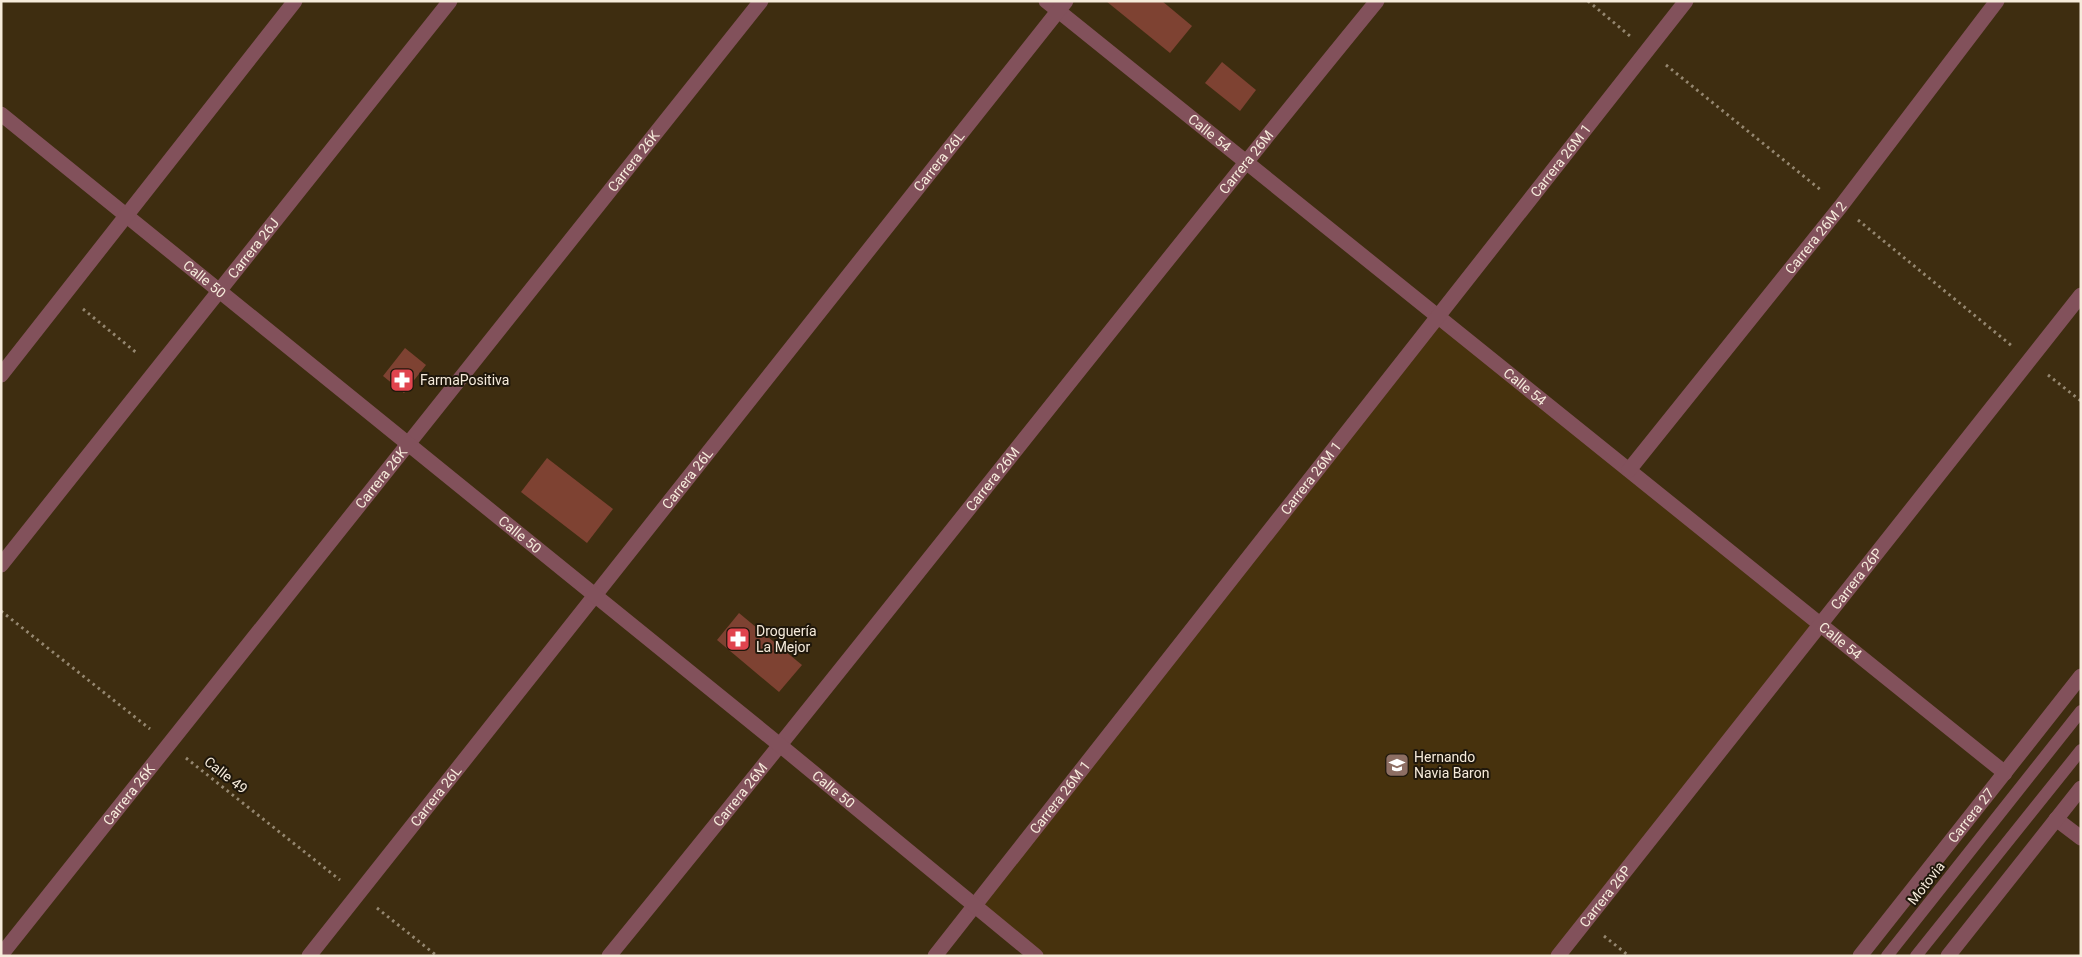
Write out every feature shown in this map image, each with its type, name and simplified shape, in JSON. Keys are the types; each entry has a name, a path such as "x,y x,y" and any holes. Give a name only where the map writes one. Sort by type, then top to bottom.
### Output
{"street":[{"path":"1,375 295,1"},
{"name":"Carrera 26J","path":"1,565 450,1"},
{"name":"Carrera 26K","path":"1,955 761,1"},
{"name":"Carrera 26M","path":"609,956 781,746 1245,162 1377,1"},
{"name":"Carrera 26M 1","path":"935,956 1686,1"},
{"name":"Carrera 26M 2","path":"1629,470 1841,206 1998,1"},
{"name":"Calle 54","path":"1057,4 1245,162 2005,773"},
{"name":"Carrera 26L","path":"308,956 594,596 1057,4"},
{"name":"Calle 50","path":"1,114 781,746 1036,956"},
{"name":"Carrera 26P","path":"1558,956 2081,295"},
{"name":"Carrera 27","path":"1860,956 2081,676"},
{"path":"1948,956 2081,788"},
{"path":"2056,819 2081,838"}],"lane":[{"name":"Motovia","path":"1887,956 2081,711"},
{"path":"1916,956 2081,750"}],"path":[{"path":"66,294 157,369"},
{"name":"Calle 49","path":"1,611 437,956"},
{"path":"1586,922 1629,956"}],"shaded area":[{"name":"Hernando Navia Baron","path":"1438,316 1821,625 1558,956 1036,956 974,906"}],"building":[{"path":"1106,1 1162,1 1192,26 1170,53"},
{"path":"1222,62 1256,90 1240,111 1205,83"},
{"path":"405,348 426,365 404,393 383,376"},
{"path":"547,458 613,509 587,543 521,492"},
{"path":"739,613 802,665 779,692 717,640"}],"place":[{"name":"FarmaPositiva","path":"402,380"},
{"name":"Droguería La Mejor","path":"738,639"},
{"name":"Hernando Navia Baron","path":"1397,765"}]}
